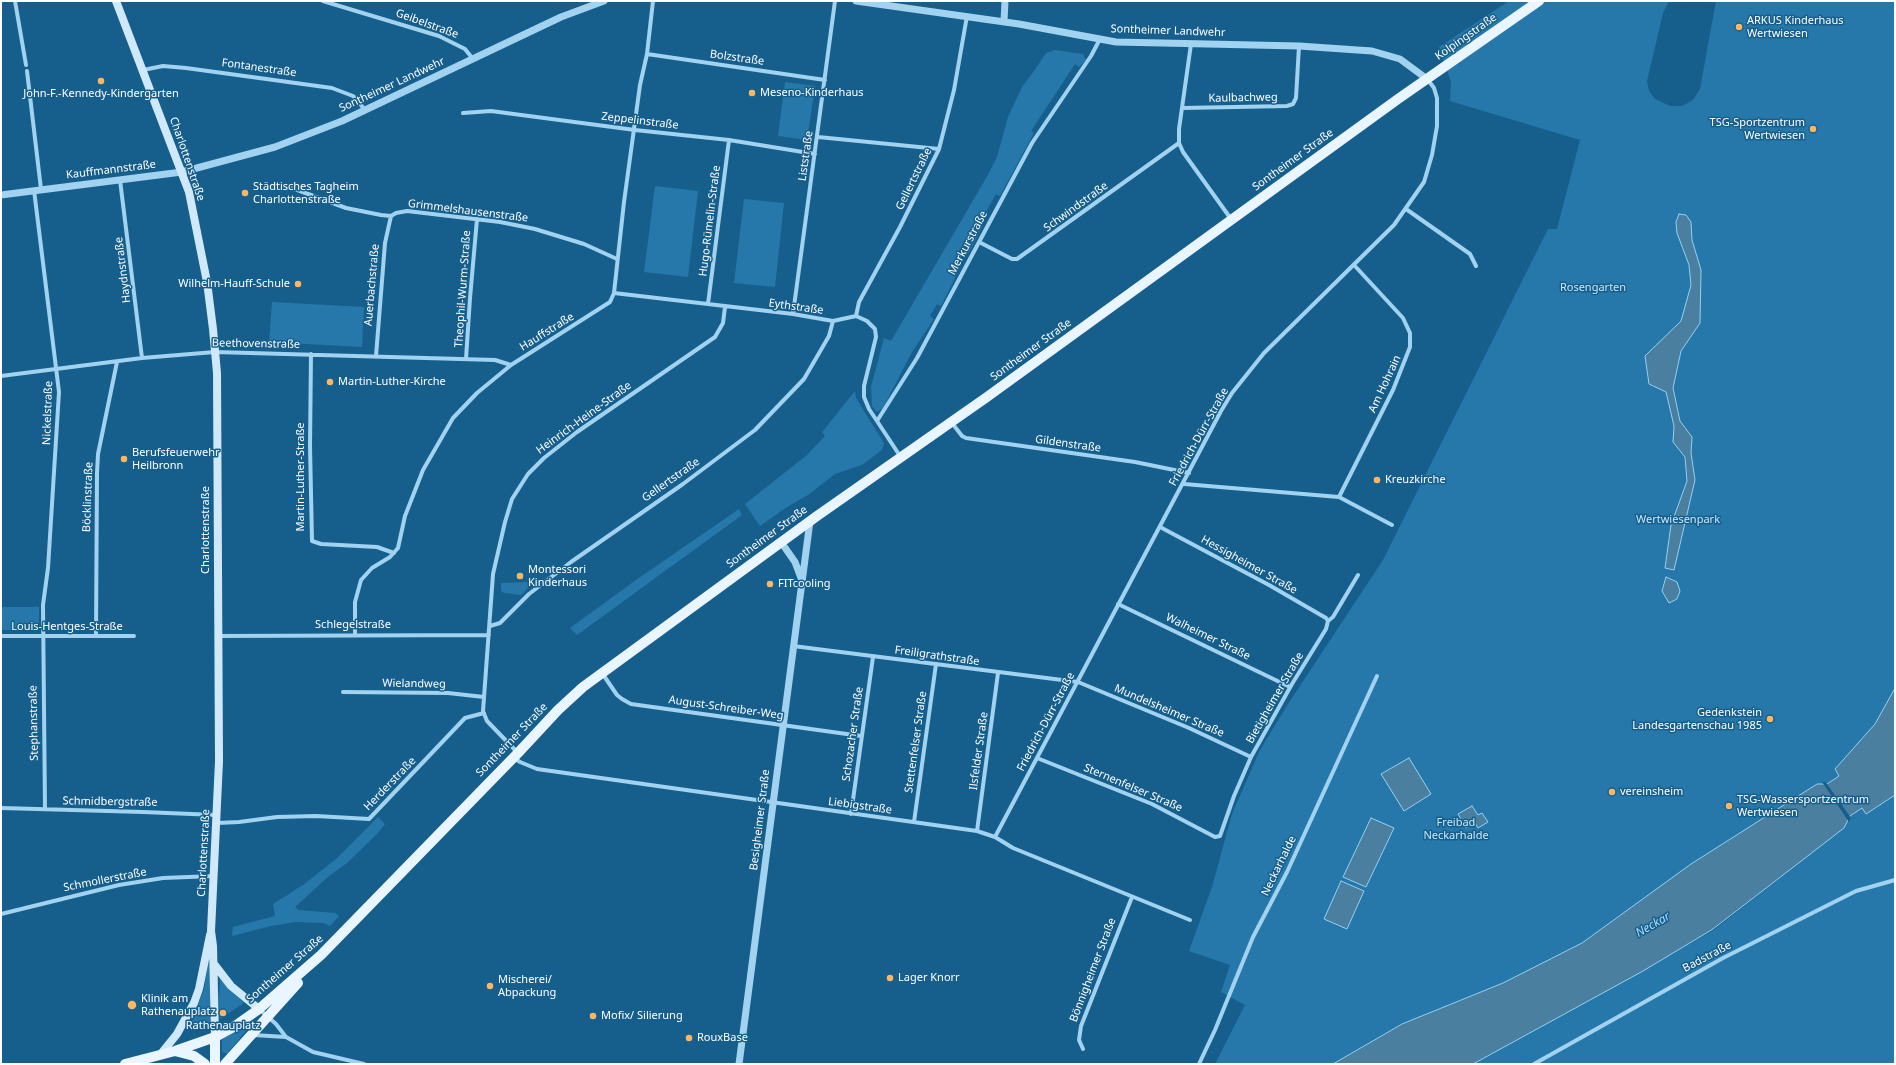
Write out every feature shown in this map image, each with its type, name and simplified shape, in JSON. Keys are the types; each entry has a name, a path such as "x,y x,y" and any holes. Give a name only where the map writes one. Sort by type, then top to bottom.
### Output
{"main road":[{"name":"Charlottenstraße","path":"116,1 182,172 193,210 207,282 215,352 217,819 211,931 214,964 214,1037"},
{"name":"Kolpingstraße","path":"1427,79 1539,1"},
{"name":"Sontheimer Straße","path":"126,1064 175,1051 214,1037 235,1026 259,1009 321,955 579,690 810,521 1427,79"},
{"name":"Charlottenstraße","path":"160,1055 177,1034 194,1003 202,976 211,931"},
{"path":"225,1064 321,955"},
{"path":"214,964 231,986 259,1009"},
{"path":"214,1037 215,1064"},
{"path":"175,1051 194,1056 205,1064"}],"street":[{"path":"15,1 26,65"},
{"name":"Geibelstraße","path":"323,1 439,36 465,49 473,59"},
{"name":"Sontheimer Landwehr","path":"182,172 275,147 318,131 561,17 604,1"},
{"path":"614,293 617,259 640,85 647,54 653,1"},
{"name":"Liststraße","path":"793,314 818,137 835,1"},
{"name":"Sontheimer Landwehr","path":"856,1 935,13 968,16 1134,44 1299,46 1372,51 1400,59 1427,79"},
{"path":"1004,22 1005,1"},
{"name":"Gellertstraße","path":"856,316 859,302 900,227 939,149 954,90 968,16"},
{"name":"Merkurstraße","path":"877,420 917,358 1032,143 1091,56 1100,39"},
{"path":"1191,44 1182,108 1179,143 1183,152 1231,219"},
{"name":"Kaulbachweg","path":"1182,108 1287,106 1293,104 1296,98 1299,46"},
{"name":"Bolzstraße","path":"647,54 825,80"},
{"name":"Fontanestraße","path":"143,70 163,66 186,68 332,88 353,96 365,110"},
{"path":"27,71 38,190"},
{"name":"Friedrich-Dürr-Straße","path":"995,836 1118,604 1184,484 1221,411 1252,367 1264,353 1394,225 1424,182 1432,155 1436,134 1437,98 1434,88 1427,79"},
{"name":"Zeppelinstraße","path":"463,113 491,111 635,130 729,140 815,154"},
{"path":"818,137 939,149"},
{"name":"Hugo-Rümelin-Straße","path":"708,304 729,140"},
{"name":"Schwindstraße","path":"979,242 1012,259 1017,259 1179,143"},
{"name":"Kauffmannstraße","path":"1,195 182,172"},
{"name":"Haydnstraße","path":"120,180 142,358"},
{"name":"Grimmelshausenstraße","path":"292,188 346,208 391,216 396,213 407,211 477,219 535,229 584,244 617,259"},
{"name":"Nickelstraße","path":"38,190 57,370 58,404 54,485 47,586 43,606 42,636"},
{"path":"1406,209 1470,254 1476,266"},
{"name":"Auerbachstraße","path":"376,356 385,243 391,216"},
{"name":"Theophil-Wurm-Straße","path":"466,359 477,219"},
{"name":"Am Hohrain","path":"1339,497 1393,390 1410,347 1409,331 1403,318 1354,265"},
{"name":"Eythstraße","path":"614,293 793,314 833,321 856,316"},
{"name":"Hauffstraße","path":"394,553 398,548 405,516 423,470 447,426 476,393 511,365 610,302 614,293"},
{"name":"Heinrich-Heine-Straße","path":"484,713 493,574 512,499 528,474 544,458 577,432 715,337 723,323 725,307"},
{"path":"856,316 867,321 876,333 864,392 869,409 901,457"},
{"name":"Gellertstraße","path":"490,626 500,623 529,594 571,562 683,484 755,430 804,379 829,336 833,321"},
{"name":"Beethovenstraße","path":"1,376 142,358 215,352 495,360 511,365"},
{"name":"Martin-Luther-Straße","path":"311,354 310,534 312,541 321,544 377,547 394,553"},
{"name":"Böcklinstraße","path":"96,635 96,473 98,454 117,362"},
{"name":"Gildenstraße","path":"951,421 962,436 966,438 1135,462 1189,473"},
{"path":"1184,484 1339,497 1392,525"},
{"name":"Besigheimer Straße","path":"739,1064 810,521"},
{"name":"Hessigheimer Straße","path":"1160,527 1269,585 1326,618 1328,621"},
{"path":"781,542 795,562 802,579"},
{"path":"355,634 355,602 361,580 372,568 394,553"},
{"name":"Bietigheimer Straße","path":"1220,836 1234,796 1251,757 1290,687 1326,629 1328,621 1333,617 1358,575"},
{"name":"Walheimer Straße","path":"1118,604 1290,687"},
{"name":"Schlegelstraße","path":"217,636 355,634 489,635"},
{"name":"Louis-Hentges-Straße","path":"1,636 134,636"},
{"name":"Stephanstraße","path":"42,636 44,809"},
{"name":"Freiligrathstraße","path":"793,646 1078,682"},
{"name":"Schozacher Straße","path":"851,814 873,656"},
{"name":"Stettenfelser Straße","path":"914,822 936,664"},
{"name":"August-Schreiber-Weg","path":"602,672 617,695 631,704 861,736"},
{"name":"Ilsfelder Straße","path":"977,831 998,673"},
{"name":"Neckarhalde","path":"1199,1064 1215,1030 1253,937 1287,872 1376,676"},
{"name":"Mundelsheimer Straße","path":"1078,682 1189,728 1251,757"},
{"name":"Wielandweg","path":"343,692 448,693 484,697"},
{"path":"484,713 487,721 516,755"},
{"name":"Herderstraße","path":"217,819 239,822 277,817 316,816 369,819 465,718 484,713"},
{"name":"Liebigstraße","path":"516,755 520,762 537,769 977,831 995,836 1013,848 1190,920"},
{"name":"Sternenfelser Straße","path":"1037,758 1152,804 1215,837 1220,836"},
{"name":"Schmidbergstraße","path":"1,808 217,819"},
{"name":"Schmollerstraße","path":"1,914 119,884 163,878 214,876"},
{"name":"Badstraße","path":"1534,1064 1723,958 1856,892 1895,880"},
{"name":"Bönnigheimer Straße","path":"1083,1050 1079,1040 1081,1026 1132,897"},
{"path":"259,1009 276,1024 286,1038"},
{"path":"249,1035 264,1034 286,1038 312,1052 364,1064"}],"green space":[{"path":"1509,1 1669,1 1663,13 1647,81 1649,91 1655,99 1670,106 1682,106 1693,100 1700,89 1716,1 1895,1 1895,688 1875,724 1835,769 1840,776 1827,784 1817,784 1691,864 1582,943 1503,983 1402,1024 1333,1064 1215,1064 1245,1005 1221,992 1230,965 1189,951 1212,887 1232,814 1260,750 1288,704 1383,560 1548,229 1557,229 1580,140 1450,101 1451,82 1439,47"},
{"path":"1055,50 1083,54 1086,60 1079,67 1075,64 1031,131 1034,133 1000,196 996,194 981,221 984,223 969,253 965,252 958,264 961,266 941,306 937,304 930,316 934,319 912,352 883,408 877,412 872,406 871,387 884,338 891,341 989,173 997,157 1008,117 1022,87 1046,53"},
{"path":"785,82 815,86 807,140 778,136"},
{"path":"655,186 698,191 688,277 644,272"},
{"path":"744,199 784,203 775,287 734,283"},
{"path":"272,302 364,307 362,347 269,342"},
{"path":"855,391 856,398 884,443 882,450 862,465 835,474 808,495 787,507 760,526 745,504 807,455 825,436 822,432"},
{"path":"739,509 742,515 577,635 570,628 636,580"},
{"path":"528,582 528,588 521,595 505,593 502,592 501,589 501,583"},
{"path":"1,607 39,607 39,630 1,630"},
{"path":"1895,795 1895,1064 1473,1064 1714,930 1843,828 1850,816 1862,808 1866,814"},
{"path":"378,817 385,824 377,834 347,863 329,876 295,907 298,910 335,913 339,916 330,926 323,923 295,922 271,926 232,936 233,927 275,916 273,904 303,885 336,859"},
{"path":"211,962 210,1022 197,1028 190,1023 204,990 208,963"},
{"path":"220,978 244,1003 220,1019 219,1001"},
{"path":"254,1021 227,1054 222,1052 222,1039"}],"water":[{"path":"1679,214 1686,215 1691,222 1692,240 1701,270 1700,323 1681,351 1673,388 1680,421 1692,437 1691,453 1695,480 1674,570 1665,568 1671,525 1687,481 1685,457 1673,442 1674,426 1666,392 1649,384 1645,356 1681,321 1691,285 1689,265 1677,233 1676,222"},
{"path":"1666,577 1677,582 1680,591 1677,599 1669,603 1662,591"},
{"name":"Neckar","path":"1895,688 1895,795 1866,814 1862,808 1850,816 1844,828 1713,929 1643,971 1473,1064 1333,1064 1402,1024 1503,983 1582,943 1691,864 1817,784 1827,784 1839,776 1835,769 1875,724"},
{"path":"1409,758 1431,794 1404,811 1381,774"},
{"path":"1472,806 1478,815 1482,813 1488,822 1478,828 1475,823 1466,828 1458,814"},
{"path":"1371,818 1394,828 1366,887 1343,877"},
{"path":"1341,881 1364,891 1347,929 1324,919"}],"pier":[{"path":"1822,782 1826,782 1851,818 1849,822"}],"place":[{"name":"ARKUS Kinderhaus Wertwiesen","path":"1739,27"},
{"name":"John-F.-Kennedy-Kindergarten","path":"101,81"},
{"name":"Meseno-Kinderhaus","path":"752,93"},
{"name":"TSG-Sportzentrum Wertwiesen","path":"1813,129"},
{"name":"Städtisches Tagheim Charlottenstraße","path":"245,193"},
{"name":"Wilhelm-Hauff-Schule","path":"298,284"},
{"name":"Martin-Luther-Kirche","path":"330,382"},
{"name":"Berufsfeuerwehr Heilbronn","path":"124,459"},
{"name":"Kreuzkirche","path":"1377,480"},
{"name":"Montessori Kinderhaus","path":"520,576"},
{"name":"FITcooling","path":"770,584"},
{"name":"Gedenkstein Landesgartenschau 1985","path":"1770,719"},
{"name":"vereinsheim","path":"1612,792"},
{"name":"TSG-Wassersportzentrum Wertwiesen","path":"1729,806"},
{"name":"Lager Knorr","path":"890,978"},
{"name":"Mischerei/ Abpackung","path":"490,986"},
{"name":"Klinik am Rathenauplatz","path":"132,1005"},
{"name":"Rathenauplatz","path":"223,1013"},
{"name":"Mofix/ Silierung","path":"593,1016"},
{"name":"RouxBase","path":"689,1038"}],"park label":[{"name":"Rosengarten","path":"1593,288"},
{"name":"Wertwiesenpark","path":"1678,520"},
{"name":"Freibad Neckarhalde","path":"1456,829"}]}
